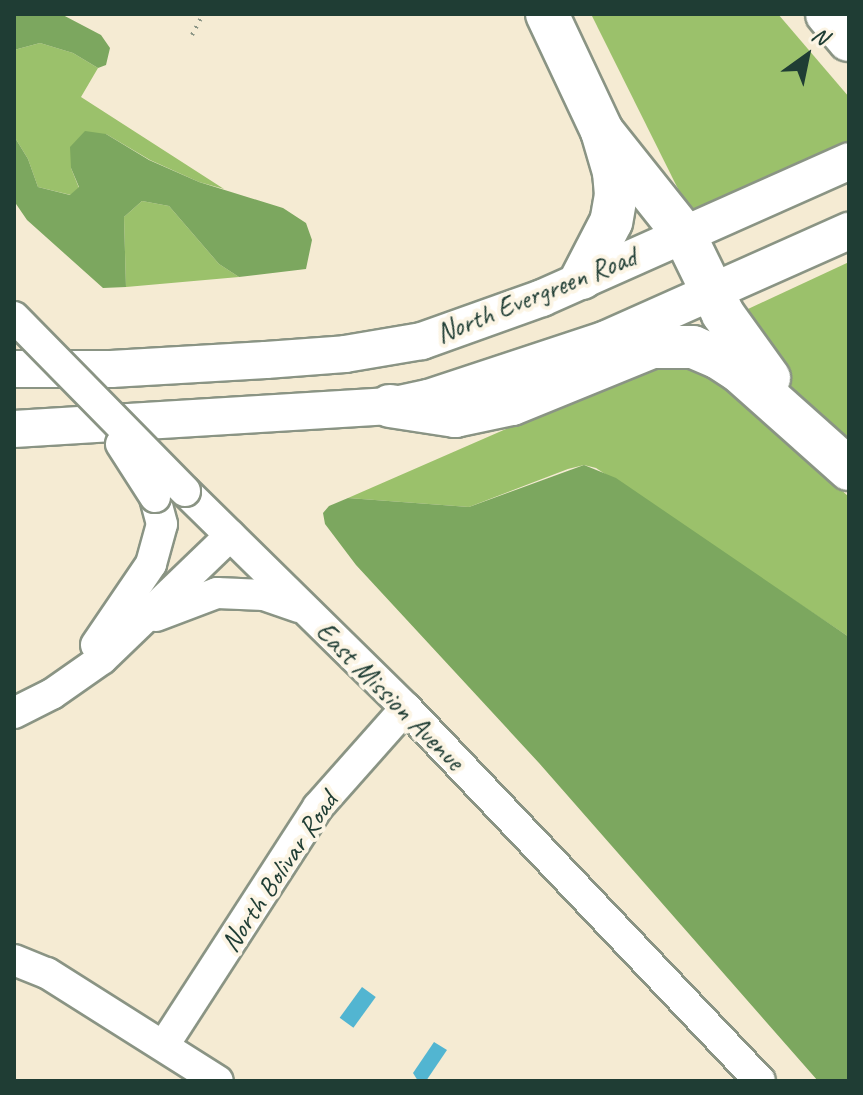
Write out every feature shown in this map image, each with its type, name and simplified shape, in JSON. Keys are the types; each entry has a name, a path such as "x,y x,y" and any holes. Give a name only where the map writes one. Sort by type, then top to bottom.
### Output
{"highway":[{"path":"547,14 602,131 614,172 614,209 602,243 582,278"},
{"path":"827,14 849,40"},
{"path":"602,131 684,234 740,339 835,457"},
{"path":"390,406 455,416 512,404 652,347 693,347 717,357 740,372 835,457"}],"main road":[{"name":"North Evergreen Road","path":"14,369 127,369 282,359 422,341 475,324 849,161"},
{"name":"North Evergreen Road","path":"14,429 390,406 428,398 606,339 849,231"}],"street":[{"name":"East Mission Avenue","path":"14,317 303,609 406,708 760,1081"},
{"path":"70,683 151,564 162,524 155,497 90,395"},
{"path":"14,713 70,683 102,659 230,536"},
{"path":"137,625 184,603 217,593 264,595 303,609"},
{"name":"North Bolivar Road","path":"164,1045 318,807 406,708"},
{"path":"14,960 47,973 218,1081"}],"path":[{"path":"192,35 203,14"}],"green space":[{"path":"14,14 61,14 101,35 110,48 106,65 98,68 73,53 40,43 14,50"},
{"path":"591,14 778,14 849,97 849,141 690,213"},
{"path":"40,43 73,53 98,68 81,97 224,189 199,182 150,160 106,134 71,168 79,188 71,195 38,187 28,159 14,136 14,50"},
{"path":"85,131 106,134 149,160 199,182 283,208 306,223 312,240 306,269 239,277 219,264 169,206 142,201 124,217 126,287 103,288 27,220 14,201 14,136 28,159 38,187 70,195 79,187 71,168 70,147"},
{"path":"142,201 169,206 219,264 239,277 126,287 124,217"},
{"path":"849,262 849,445 784,379 733,316"},
{"path":"648,367 698,367 720,379 849,497 849,637 596,468 584,465 568,469 469,507 348,498"},
{"path":"584,465 616,478 849,637 849,1081 818,1081 539,763 356,565 325,524 323,513 329,506 348,498 469,507"}],"water":[{"path":"362,987 376,997 353,1028 340,1018"},
{"path":"434,1042 447,1050 426,1081 418,1081 413,1073"}]}
